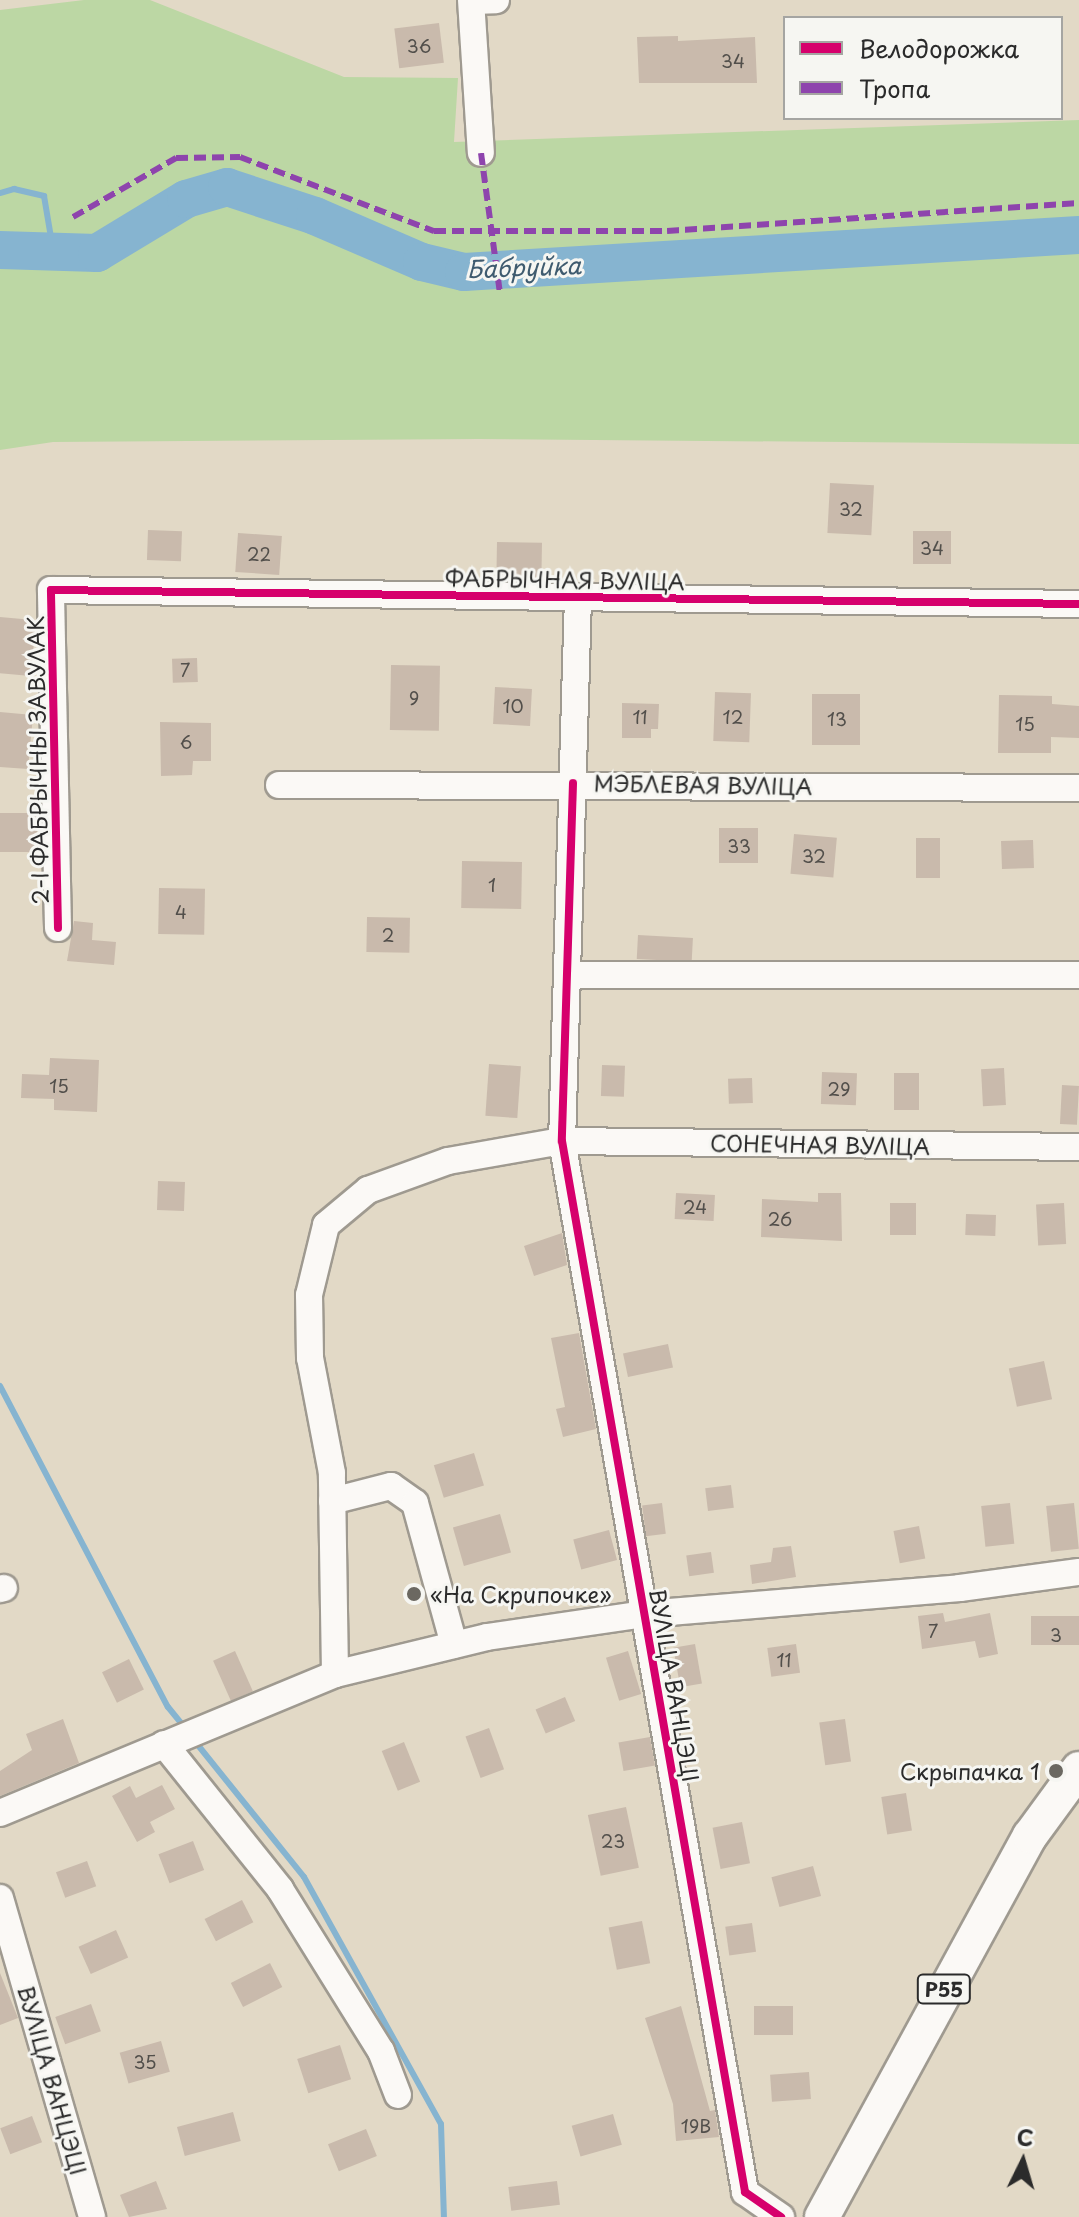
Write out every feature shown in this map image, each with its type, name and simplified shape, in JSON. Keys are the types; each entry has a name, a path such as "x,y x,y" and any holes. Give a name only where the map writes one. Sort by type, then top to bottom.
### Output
{"main road":[{"name":"Р55","path":"822,2217 1022,1849 1079,1769"}],"street":[{"path":"480,0 481,153"},
{"name":"ФАБРЫЧНАЯ ВУЛІЦА","path":"51,590 1079,604"},
{"name":"2-І ФАБРЫЧНЫ ЗАВУЛАК","path":"51,590 58,928"},
{"name":"ВУЛІЦА ВАНЦЭЦІ","path":"578,597 562,1141 745,2192 781,2217"},
{"name":"МЭБЛЕВАЯ ВУЛІЦА","path":"279,785 573,783 1079,788"},
{"path":"567,975 1079,975"},
{"path":"335,1674 332,1501 310,1342 309,1295 326,1225 368,1190 448,1161 562,1141"},
{"name":"СОНЕЧНАЯ ВУЛІЦА","path":"562,1141 1079,1147"},
{"path":"332,1501 391,1486 415,1503 454,1645"},
{"name":"ВУЛІЦА ВАНЦЭЦІ","path":"0,1813 335,1674 454,1645 645,1614 960,1588 1079,1572"},
{"path":"170,1742 280,1889 381,2051 398,2095"},
{"name":"ВУЛІЦА ВАНЦЭЦІ","path":"0,1898 92,2217"}],"green space":[{"path":"84,0 150,0 344,77 458,78 454,142 1079,120 1079,444 478,439 53,442 0,450 0,10"}],"building":[{"path":"439,23 444,63 399,68 394,28"},
{"path":"678,36 678,41 755,37 757,83 639,83 637,37"},
{"path":"830,483 874,485 871,535 827,533"},
{"path":"148,530 182,531 181,561 147,560"},
{"path":"913,531 951,531 951,564 913,564"},
{"path":"238,533 282,536 279,575 235,572"},
{"path":"497,542 542,543 541,581 496,580"},
{"path":"0,617 36,620 31,676 0,673"},
{"path":"197,658 198,682 173,683 172,659"},
{"path":"391,665 440,666 439,731 390,730"},
{"path":"495,687 532,689 530,726 493,724"},
{"path":"715,692 751,693 749,742 713,741"},
{"path":"812,694 860,694 860,745 812,745"},
{"path":"999,695 1052,696 1052,704 1079,706 1079,738 1051,737 1051,753 998,753"},
{"path":"622,703 659,704 658,729 651,729 651,738 622,738"},
{"path":"0,712 33,715 28,769 0,767"},
{"path":"160,722 211,723 211,761 193,761 192,775 161,776"},
{"path":"0,813 37,813 37,852 0,852"},
{"path":"719,828 758,828 758,863 719,863"},
{"path":"794,834 837,838 833,878 791,874"},
{"path":"916,838 940,838 940,878 916,878"},
{"path":"1033,840 1034,868 1002,869 1001,841"},
{"path":"462,861 522,862 521,909 461,908"},
{"path":"159,888 205,889 204,935 158,934"},
{"path":"367,917 410,918 409,953 366,952"},
{"path":"74,921 93,923 92,940 116,942 114,965 67,961"},
{"path":"638,935 693,938 692,962 637,959"},
{"path":"50,1058 99,1060 97,1112 54,1110 54,1099 21,1098 22,1074 49,1075"},
{"path":"489,1064 521,1066 517,1118 485,1116"},
{"path":"602,1065 625,1066 624,1097 601,1096"},
{"path":"1004,1068 1006,1105 983,1106 981,1069"},
{"path":"822,1072 857,1073 856,1105 821,1104"},
{"path":"894,1073 919,1073 919,1110 894,1110"},
{"path":"752,1078 753,1103 729,1104 728,1079"},
{"path":"1062,1085 1079,1086 1077,1125 1060,1124"},
{"path":"158,1181 185,1182 184,1211 157,1210"},
{"path":"676,1193 715,1195 714,1221 675,1219"},
{"path":"818,1193 841,1193 842,1241 761,1237 762,1199 818,1202"},
{"path":"890,1203 916,1203 916,1235 890,1235"},
{"path":"1064,1203 1066,1244 1038,1245 1036,1204"},
{"path":"966,1214 996,1215 995,1236 965,1235"},
{"path":"562,1233 567,1265 534,1276 524,1246"},
{"path":"579,1333 596,1429 563,1437 556,1409 565,1407 551,1338"},
{"path":"668,1344 673,1367 628,1377 623,1354"},
{"path":"1044,1361 1052,1399 1017,1407 1009,1368"},
{"path":"474,1453 484,1486 444,1498 434,1465"},
{"path":"731,1485 734,1508 708,1511 705,1488"},
{"path":"662,1503 666,1534 646,1536 642,1505"},
{"path":"1010,1503 1014,1544 985,1547 981,1506"},
{"path":"1074,1503 1079,1549 1051,1552 1046,1506"},
{"path":"500,1514 511,1552 464,1566 453,1528"},
{"path":"919,1526 925,1558 900,1563 893,1531"},
{"path":"609,1530 617,1560 581,1570 573,1540"},
{"path":"791,1546 796,1577 752,1584 750,1565 771,1562 773,1548"},
{"path":"711,1552 714,1573 689,1576 686,1555"},
{"path":"943,1613 945,1622 990,1613 998,1654 979,1658 975,1641 922,1649 918,1616"},
{"path":"1031,1616 1079,1616 1079,1645 1031,1645"},
{"path":"695,1644 702,1683 680,1687 673,1648"},
{"path":"796,1644 800,1673 771,1677 767,1648"},
{"path":"235,1651 253,1691 231,1701 213,1661"},
{"path":"628,1651 641,1694 619,1701 606,1658"},
{"path":"129,1659 144,1690 117,1703 102,1672"},
{"path":"565,1697 575,1721 546,1733 536,1710"},
{"path":"63,1719 79,1763 0,1796 0,1771 32,1750 26,1734"},
{"path":"845,1719 851,1762 825,1765 819,1723"},
{"path":"489,1728 504,1769 481,1778 466,1737"},
{"path":"650,1737 655,1766 624,1771 618,1743"},
{"path":"404,1742 420,1782 398,1791 382,1751"},
{"path":"162,1785 175,1809 150,1822 155,1832 137,1842 112,1796 130,1786 136,1798"},
{"path":"906,1793 912,1831 887,1834 881,1797"},
{"path":"626,1807 639,1868 601,1876 588,1815"},
{"path":"742,1822 750,1863 721,1869 713,1828"},
{"path":"193,1841 204,1870 170,1883 158,1854"},
{"path":"87,1861 96,1886 65,1898 56,1872"},
{"path":"813,1866 821,1896 779,1907 771,1877"},
{"path":"242,1900 253,1922 216,1941 205,1919"},
{"path":"642,1921 650,1963 617,1970 609,1927"},
{"path":"752,1923 756,1952 729,1955 725,1927"},
{"path":"116,1930 128,1957 91,1974 79,1947"},
{"path":"270,1963 282,1987 243,2007 231,1983"},
{"path":"0,1973 18,2018 0,2025"},
{"path":"91,2004 101,2031 65,2044 55,2017"},
{"path":"681,2006 710,2111 715,2110 719,2137 676,2141 673,2104 645,2018"},
{"path":"754,2006 793,2006 793,2035 754,2035"},
{"path":"161,2041 170,2072 128,2084 120,2053"},
{"path":"340,2045 351,2079 308,2093 297,2059"},
{"path":"809,2072 811,2099 772,2102 770,2075"},
{"path":"233,2112 241,2141 185,2156 177,2127"},
{"path":"613,2114 622,2145 580,2157 572,2126"},
{"path":"32,2116 42,2142 10,2154 0,2128"},
{"path":"366,2129 377,2156 339,2171 328,2144"},
{"path":"156,2181 167,2209 129,2217 120,2195"},
{"path":"557,2181 560,2205 511,2211 508,2187"}],"waterway":[{"name":"Бабруйка","path":"0,250 97,253 186,199 227,187 315,216 422,262 464,272 1079,235"},
{"path":"0,193 14,189 44,196 54,255"},
{"path":"0,1386 168,1707 184,1727"},
{"path":"193,1739 304,1877 441,2124 444,2217"}],"marked path":[{"path":"481,153 500,293"},
{"path":"73,217 176,158 240,157 434,231 667,231 1079,203"}],"cycle path":[{"path":"58,928 51,590 1079,604"},
{"path":"573,783 562,1141 745,2192 781,2217"}],"place":[{"name":"«На Скрипочке»","path":"414,1594"},
{"name":"Скрыпачка 1","path":"1056,1771"}]}
